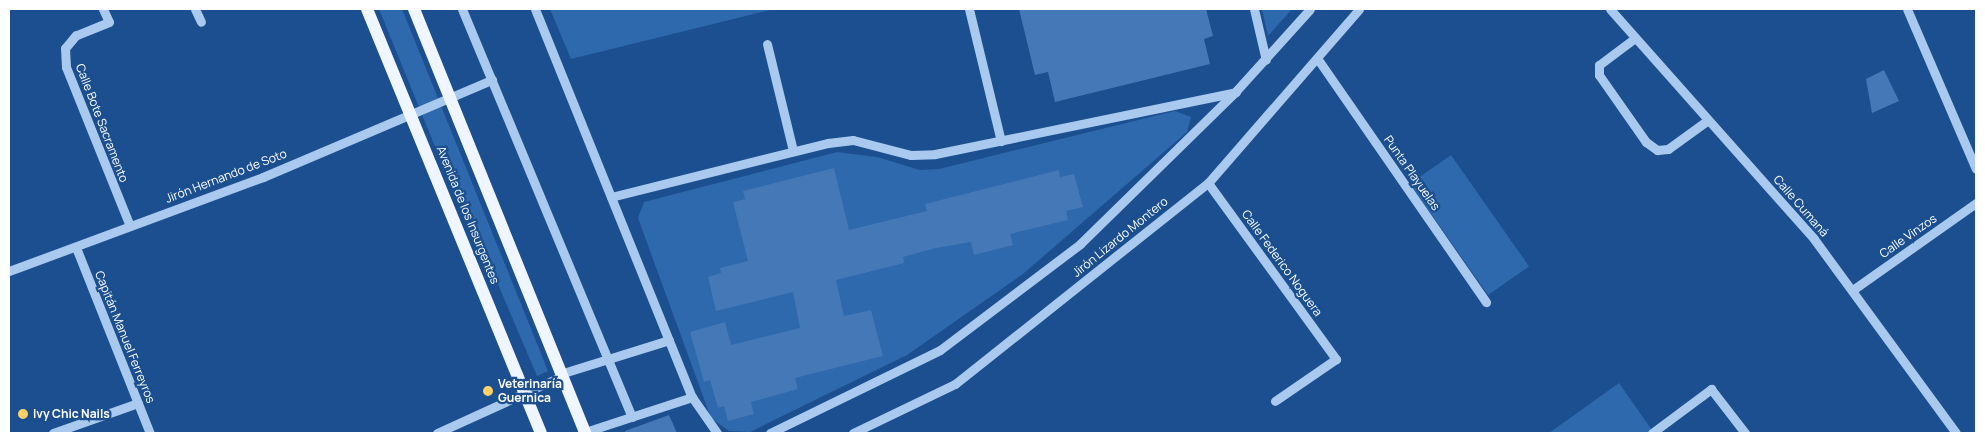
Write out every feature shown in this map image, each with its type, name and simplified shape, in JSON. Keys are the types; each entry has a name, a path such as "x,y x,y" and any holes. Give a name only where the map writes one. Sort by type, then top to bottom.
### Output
{"main road":[{"name":"Avenida de los Insurgentes","path":"367,9 412,113 541,433"},
{"name":"Avenida de los Insurgentes","path":"414,9 584,433"}],"street":[{"name":"Calle Bote Sacramento","path":"104,9 109,22 76,35 65,48 66,67 130,226"},
{"path":"195,9 201,22"},
{"path":"462,9 632,417"},
{"path":"535,9 692,397 717,433"},
{"path":"969,9 1001,141"},
{"path":"1254,9 1266,60"},
{"path":"770,433 940,350 1080,244 1236,92 1310,9"},
{"name":"Jirón Lizardo Montero","path":"853,433 955,384 1208,183 1359,9"},
{"name":"Calle Cumaná","path":"1610,9 1854,289 1956,433"},
{"path":"1907,9 1976,168"},
{"path":"1635,38 1599,65 1599,75 1646,142 1657,150 1668,149 1708,120"},
{"path":"766,44 793,152"},
{"name":"Punta Playuelas","path":"1317,58 1486,302"},
{"name":"Jirón Hernando de Soto","path":"9,271 77,250 130,226 263,177 492,80"},
{"path":"612,197 793,152 853,140 911,155 935,154 1236,92"},
{"name":"Calle Federico Noguera","path":"1208,183 1336,359 1275,400"},
{"name":"Calle Vinzos","path":"1854,289 1976,203"},
{"name":"Capitán Manuel Ferreyros","path":"77,250 150,433"},
{"path":"437,433 560,376 669,340"},
{"path":"1652,433 1711,389 1745,433"},
{"path":"584,433 692,397"},
{"path":"53,433 138,403"}],"shaded area":[{"path":"379,9 402,9 548,371 537,376 497,282 480,257"},
{"path":"550,9 774,9 571,59"},
{"path":"1262,9 1292,9 1268,36"},
{"path":"1175,111 1191,117 1187,132 1023,274 907,355 750,432 729,431 711,418 638,218 644,202 837,152 877,157 920,170 939,169"},
{"path":"1451,155 1529,266 1488,295 1410,184"},
{"path":"1619,383 1654,433 1549,433"}],"building":[{"path":"1019,9 1206,9 1213,36 1204,39 1210,64 1055,102 1048,72 1035,75"},
{"path":"1884,70 1899,101 1872,113 1866,79"},
{"path":"834,168 849,230 927,211 925,204 1059,170 1060,177 1074,174 1083,207 1066,211 1068,220 1010,234 1013,245 974,255 971,242 936,248 903,257 904,263 836,280 844,316 871,310 883,356 795,378 798,389 751,402 754,414 728,421 724,406 718,408 710,380 704,382 690,332 725,322 731,345 800,328 793,292 716,311 708,277 721,273 720,268 748,261 733,202 745,199 743,191"},
{"path":"669,415 677,433 625,433 625,431"}],"place":[{"name":"Veterinaría Guernica","path":"488,391"},
{"name":"Ivy Chic Nails","path":"23,414"}]}
